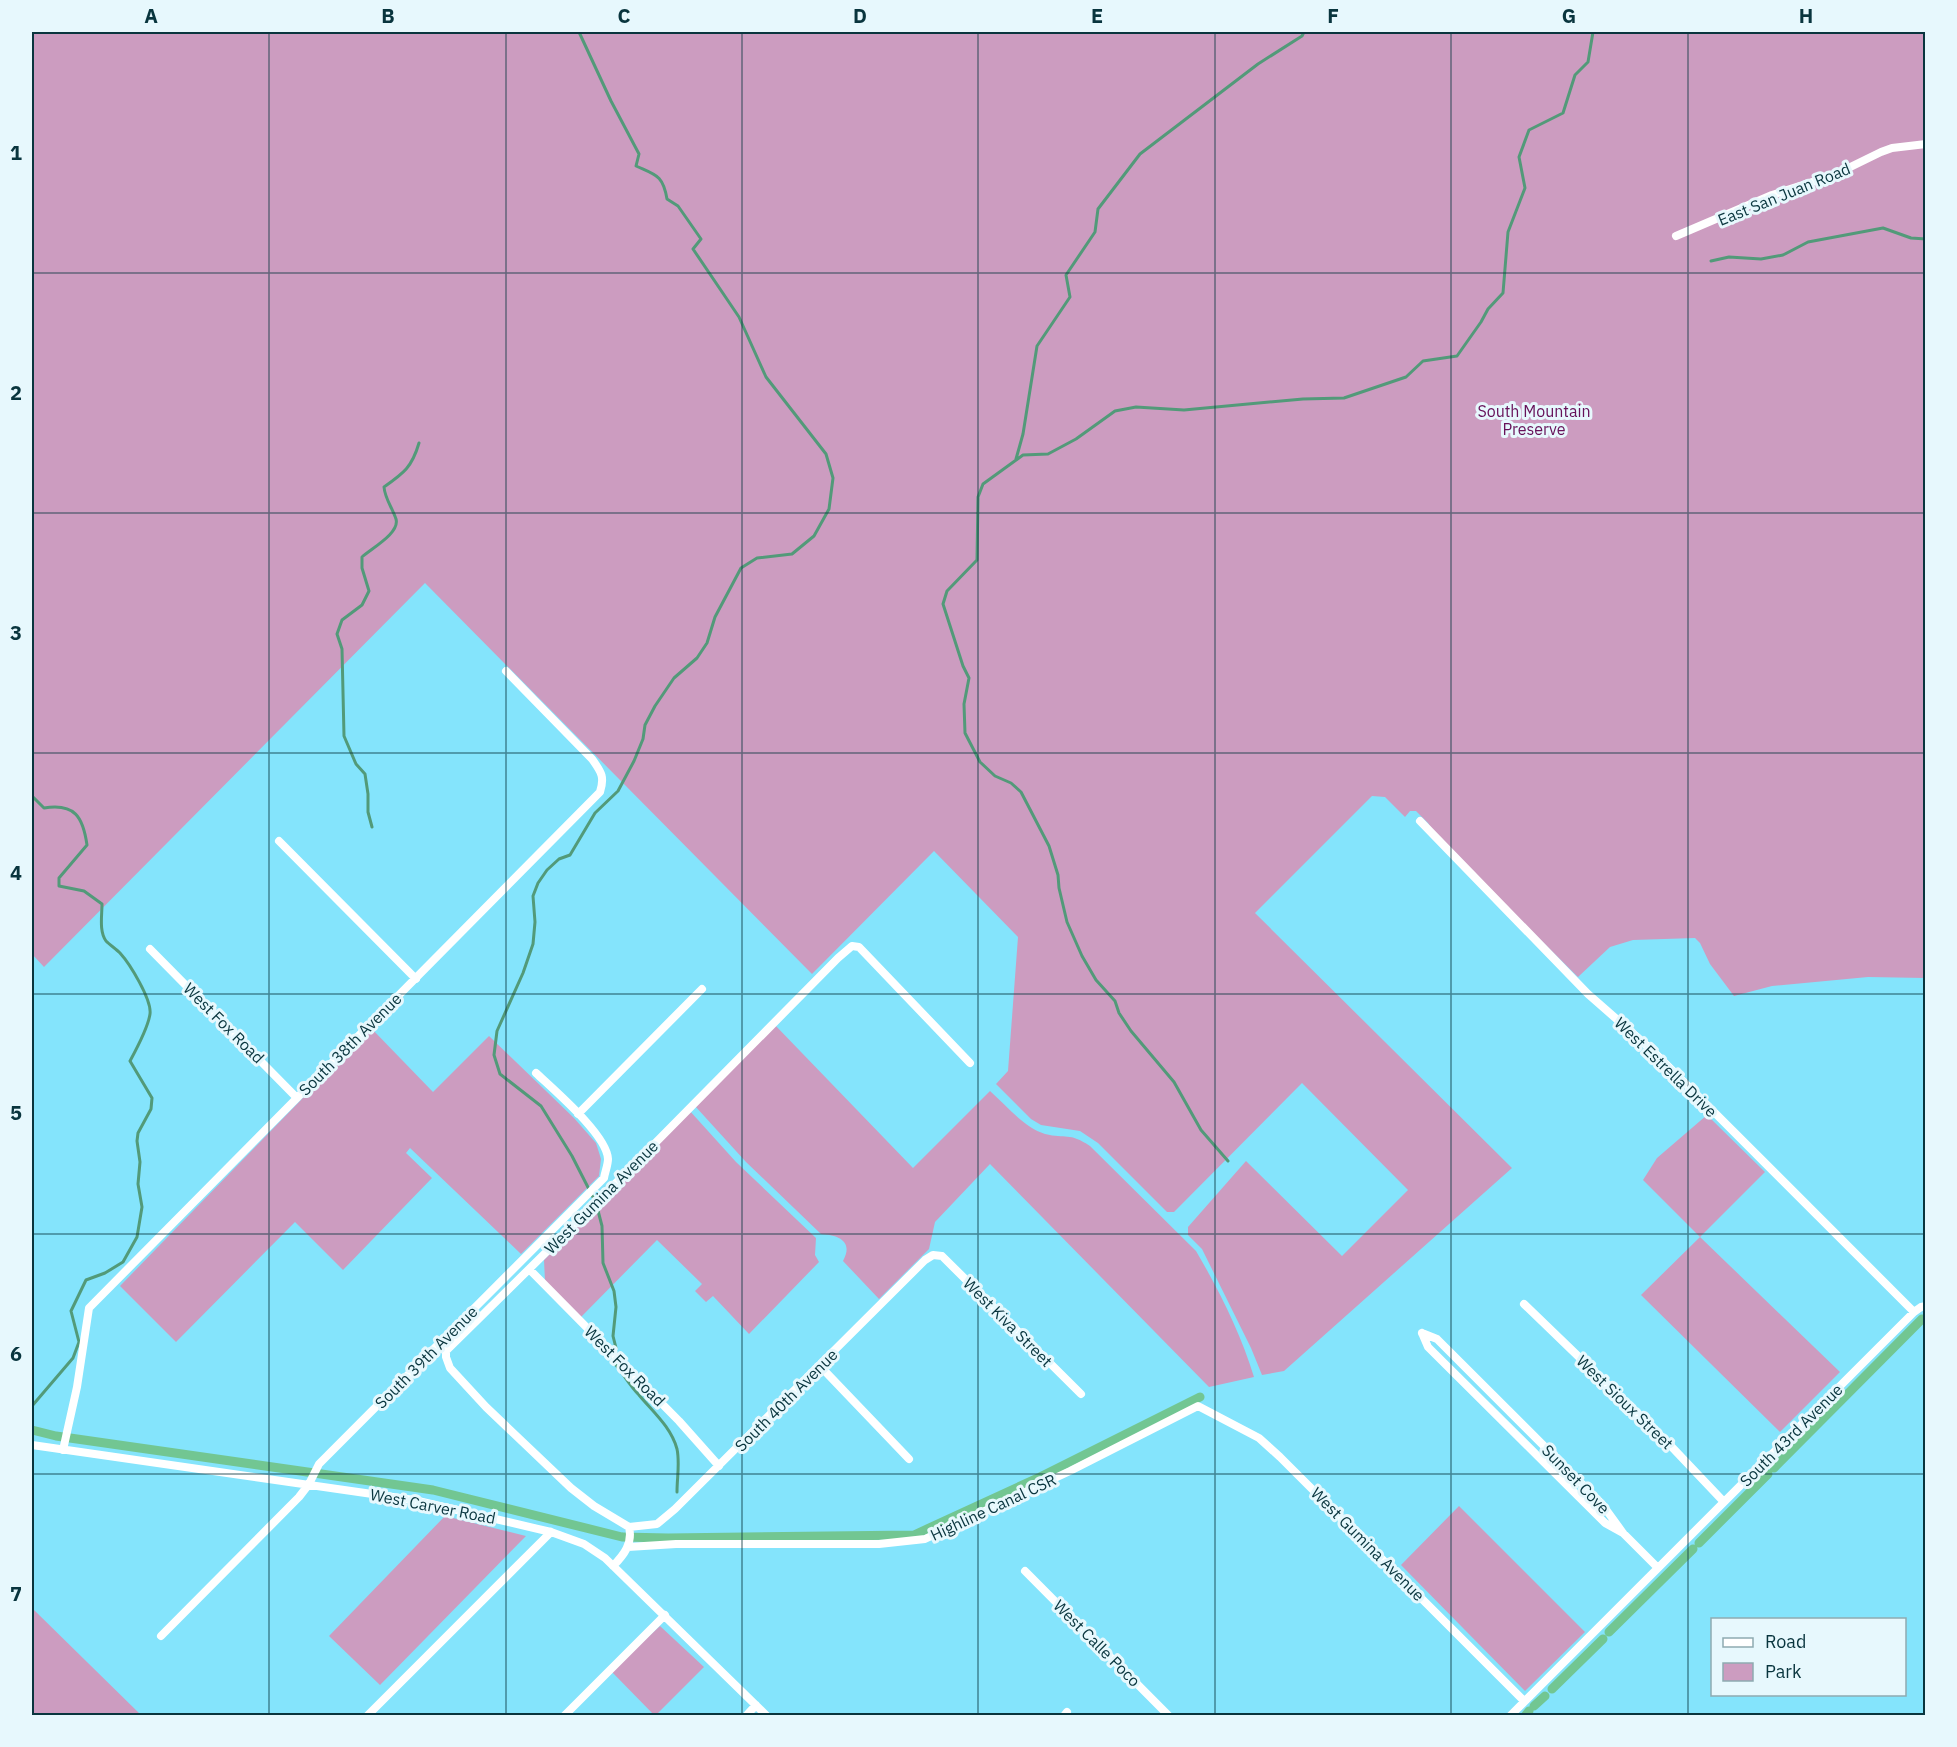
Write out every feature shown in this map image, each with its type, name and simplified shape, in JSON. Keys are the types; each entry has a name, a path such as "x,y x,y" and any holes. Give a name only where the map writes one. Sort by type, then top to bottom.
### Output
{"street":[{"name":"East San Juan Road","path":"1676,236 1772,195 1834,176 1881,152 1892,148 1926,144"},
{"name":"South 38th Avenue","path":"64,1447 77,1387 89,1308 600,792 603,781 601,771 592,759 506,671"},
{"name":"West Estrella Drive","path":"1420,821 1588,994 1653,1051 1914,1312"},
{"path":"279,841 416,979"},
{"name":"West Gumina Avenue","path":"630,1530 571,1488 486,1407 450,1368 446,1351 596,1203 821,974 852,946 859,947 970,1063"},
{"name":"West Fox Road","path":"150,949 297,1098"},
{"path":"578,1114 702,989"},
{"name":"South 39th Avenue","path":"161,1636 299,1497 316,1468 604,1178 608,1158 603,1143 578,1114 536,1073"},
{"name":"South 40th Avenue","path":"630,1530 657,1524 820,1366 925,1260 933,1255"},
{"name":"West Kiva Street","path":"933,1255 942,1256 1081,1394"},
{"name":"West Fox Road","path":"529,1269 679,1421 718,1466"},
{"name":"West Sioux Street","path":"1524,1304 1669,1444 1724,1502"},
{"name":"South 43rd Avenue","path":"1510,1716 1914,1312 1926,1306"},
{"name":"Sunset Cove","path":"1422,1334 1437,1339 1602,1504 1623,1533 1605,1523 1428,1347 1422,1334"},
{"path":"820,1366 909,1459"},
{"name":"West Gumina Avenue","path":"1197,1406 1259,1438 1524,1701"},
{"name":"Highline Canal CSR","path":"628,1547 676,1544 879,1544 925,1539 1070,1471 1197,1406"},
{"name":"West Carver Road","path":"32,1445 64,1447 310,1481 414,1500 551,1532 584,1544 613,1566 665,1615 766,1716"},
{"path":"613,1566 625,1554 630,1530"},
{"path":"367,1716 551,1532"},
{"path":"1623,1533 1658,1568"},
{"name":"West Calle Poco","path":"1024,1570 1169,1716"},
{"path":"564,1716 665,1615"},
{"path":"746,1716 756,1705"}],"green space":[{"name":"South Mountain Preserve","path":"32,32 1925,32 1925,978 1868,977 1772,986 1734,996 1710,964 1700,943 1695,938 1633,940 1610,947 1578,977 1438,838 1416,811 1410,811 1405,817 1385,797 1372,796 1255,913 1512,1168 1284,1371 1262,1375 1202,1249 1188,1235 1188,1227 1246,1161 1342,1256 1408,1190 1302,1083 1174,1212 1167,1212 1098,1143 1080,1131 1041,1125 1031,1119 996,1084 1008,1071 1018,937 934,851 812,974 425,583 44,967 32,954"},
{"path":"774,1024 913,1168 990,1091 1037,1131 1072,1137 1090,1146 1196,1251 1229,1312 1254,1377 1209,1387 990,1164 935,1222 929,1249 879,1299 843,1261 847,1248 842,1240 821,1234 746,1162 695,1106"},
{"path":"371,1028 433,1092 489,1036 574,1118 596,1143 601,1159 599,1176 521,1254 410,1148 406,1153 432,1178 343,1270 295,1222 176,1342 120,1286"},
{"path":"689,1110 736,1162 816,1238 815,1255 819,1262 749,1334 713,1296 706,1302 695,1291 702,1284 657,1240 581,1317 545,1281 544,1260"},
{"path":"1707,1115 1765,1172 1700,1237 1643,1180 1657,1158"},
{"path":"1700,1237 1840,1372 1780,1432 1641,1295"},
{"path":"1459,1506 1585,1632 1525,1691 1401,1565"},
{"path":"445,1516 526,1536 380,1685 329,1636"},
{"path":"33,1609 141,1715 32,1715"},
{"path":"660,1626 704,1667 655,1716 611,1671"}],"waterway":[{"path":"579,32 639,154 636,166 654,174 661,180 667,199 678,206 701,239 693,249 739,317 766,377 826,454 833,478 829,509 814,536 792,554 757,558 741,568 715,617 707,643 697,658 674,678 655,706 645,725 643,739 634,761 618,791 595,813 570,855 559,859 538,883 533,896 535,922 533,944 523,973 497,1031 494,1055 500,1074 541,1106 572,1156 596,1203 602,1226 603,1263 614,1291 616,1307 613,1336 616,1348"},
{"path":"1016,459 1023,434 1037,346 1070,297 1066,275 1095,232 1098,209 1140,154 1258,64 1302,36 1304,32"},
{"path":"1228,1161 1201,1130 1174,1082 1131,1031 1119,1013 1115,1001 1096,980 1067,922 1058,875 1049,846 1021,792 1011,783 995,776 980,762 965,733 964,704 969,678 943,604 947,591 977,560 978,497 983,484 1023,455 1048,454 1076,439 1115,411 1136,407 1184,410 1303,399 1344,398 1406,377 1423,361 1457,356 1488,309 1503,293 1508,232 1525,188 1519,157 1529,130 1563,113 1575,75 1588,62 1593,32"},
{"path":"1711,261 1729,257 1761,259 1783,255 1808,242 1883,228 1911,238 1926,239"},
{"path":"372,827 368,812 365,774 356,764 344,736 342,649 337,634 342,620 362,605 369,591 362,568 362,557 390,535 396,524 384,487 406,469 419,443"},
{"path":"32,796 44,808 55,807 70,810 76,814 83,827 87,845 59,878 59,886 84,891 102,904 102,933 106,941 124,958 148,1000 149,1020 130,1061 152,1098 151,1109 138,1133 137,1141 140,1162 138,1184 142,1207 137,1237 123,1262 105,1273 86,1280 71,1311 79,1342 73,1358 32,1406"},
{"path":"1774,1468 1922,1319"},
{"path":"616,1365 661,1420 674,1441 678,1460 677,1492"},
{"path":"32,1430 56,1436 433,1490 622,1537 914,1535 1040,1477 1200,1397"},
{"path":"1699,1543 1768,1474"},
{"path":"1609,1632 1693,1549"},
{"path":"1552,1689 1603,1639"},
{"path":"1534,1706 1545,1696"},
{"path":"1525,1716 1529,1711"}]}
